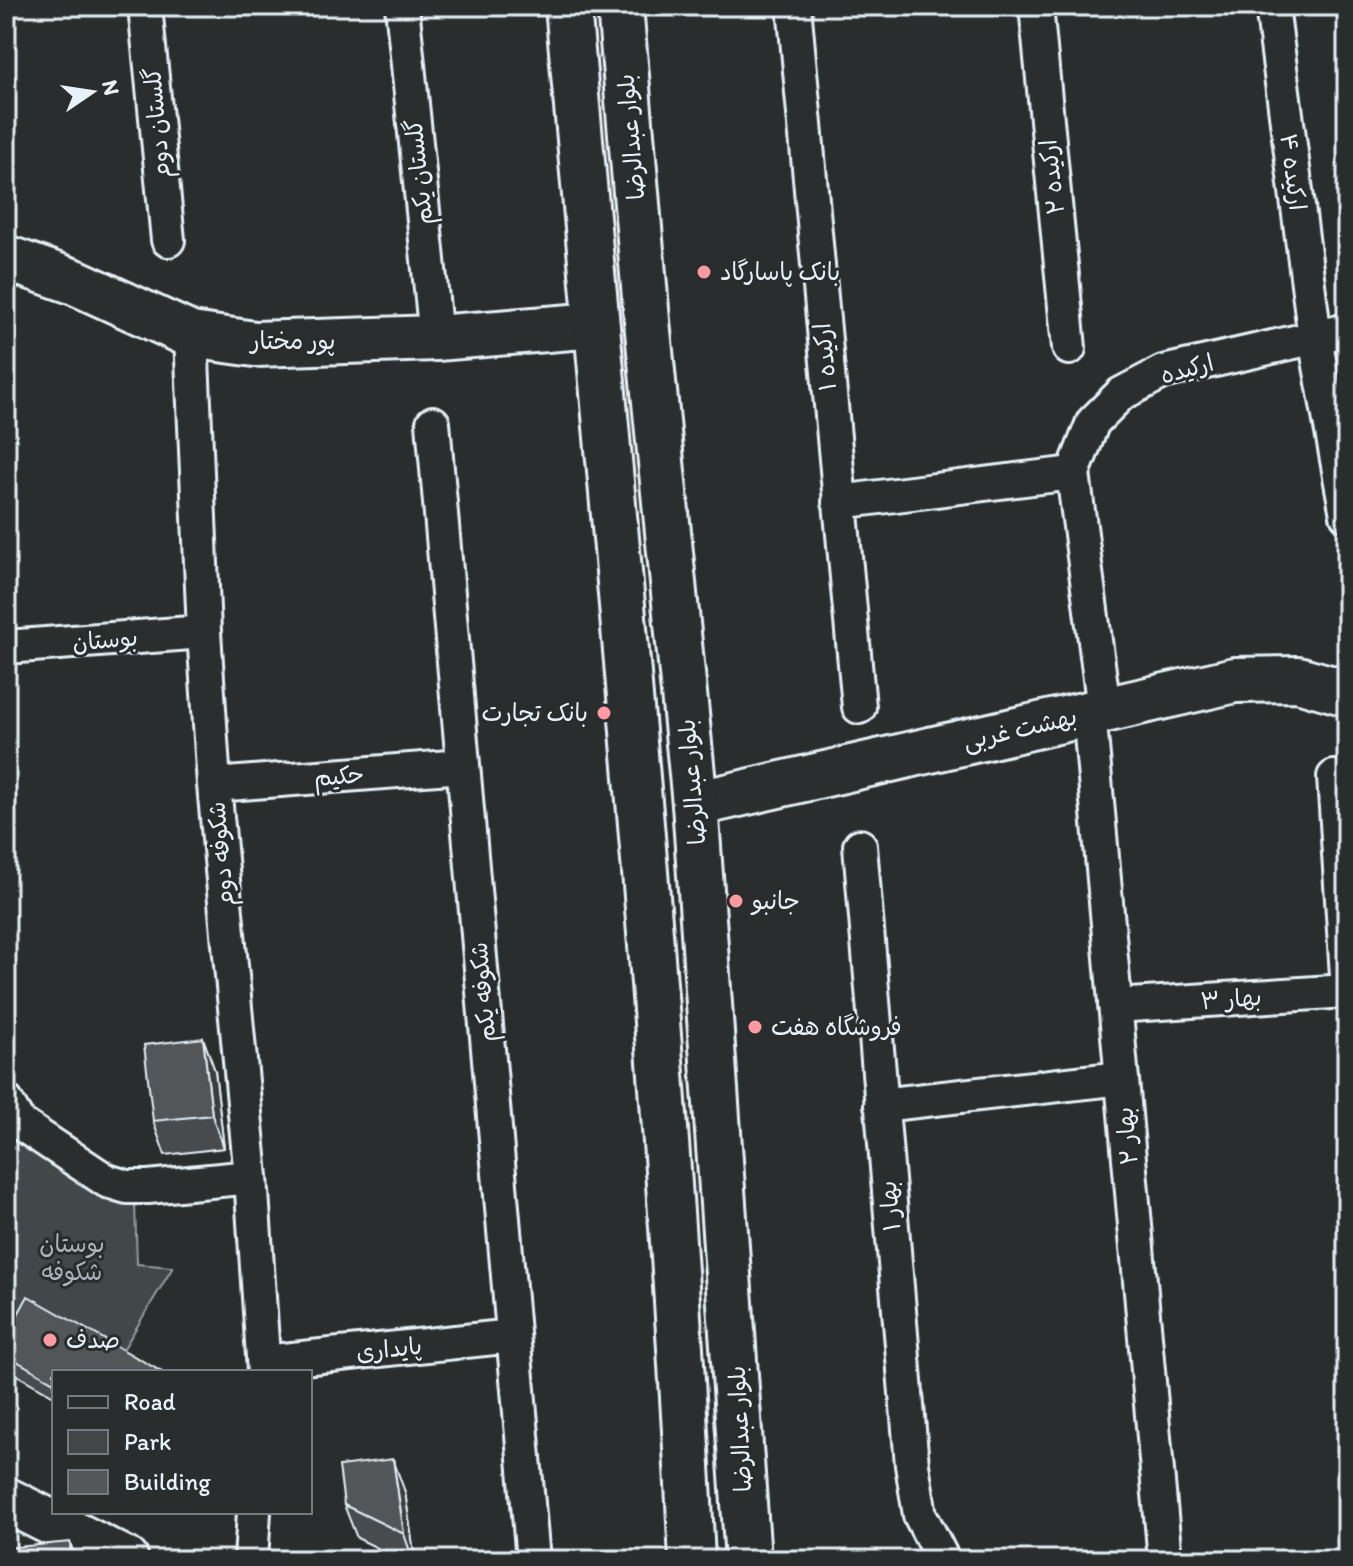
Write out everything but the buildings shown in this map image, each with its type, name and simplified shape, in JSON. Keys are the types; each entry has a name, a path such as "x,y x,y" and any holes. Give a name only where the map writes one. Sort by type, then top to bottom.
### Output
{"main road":[{"path":"568,6 682,1359 692,1560"},
{"name":"بلوار عبدالرضا","path":"620,6 647,321 695,804 748,1560"},
{"name":"پور مختار","path":"6,258 75,282 191,335 255,344 436,338 596,325"},
{"name":"بهشت غربی","path":"638,809 695,804 1235,680 1298,679 1347,693"},
{"path":"6,1500 126,1560"}],"street":[{"name":"گلستان دوم","path":"145,6 168,240"},
{"name":"گلستان یکم","path":"402,6 436,338"},
{"name":"ارکیده ۱","path":"794,6 859,707"},
{"name":"ارکیده ۲","path":"1036,6 1069,348"},
{"name":"ارکیده ۴","path":"1272,6 1315,338 1347,515"},
{"name":"ارکیده","path":"1073,473 1093,422 1121,394 1163,372 1347,330"},
{"name":"شکوفه دوم","path":"191,335 214,785 251,1177 264,1367"},
{"name":"شکوفه یکم","path":"433,423 533,1560"},
{"path":"839,502 1073,473"},
{"name":"بهار ۲","path":"1073,473 1097,711 1115,1006 1165,1560"},
{"name":"بوستان","path":"6,647 204,632"},
{"name":"حکیم","path":"214,785 463,766"},
{"path":"1334,777 1347,976"},
{"name":"بهار ۱","path":"860,846 912,1465 920,1515 943,1560"},
{"name":"بهار ۳","path":"1115,1006 1347,991"},
{"path":"881,1105 1122,1078"},
{"path":"6,1101 18,1122 107,1181 127,1187 148,1187 251,1177"},
{"name":"پایداری","path":"264,1367 513,1336"},
{"path":"251,1560 254,1514"}],"green space":[{"name":"بوستان شکوفه","path":"13,1140 104,1195 135,1205 137,1264 173,1267 118,1358 6,1356 6,1151"}],"place":[{"name":"بانک پاسارگاد","path":"704,272"},
{"name":"بانک تجارت","path":"604,713"},
{"name":"جانبو","path":"736,901"},
{"name":"فروشگاه هفت","path":"755,1027"},
{"name":"صدف","path":"50,1340"}]}
